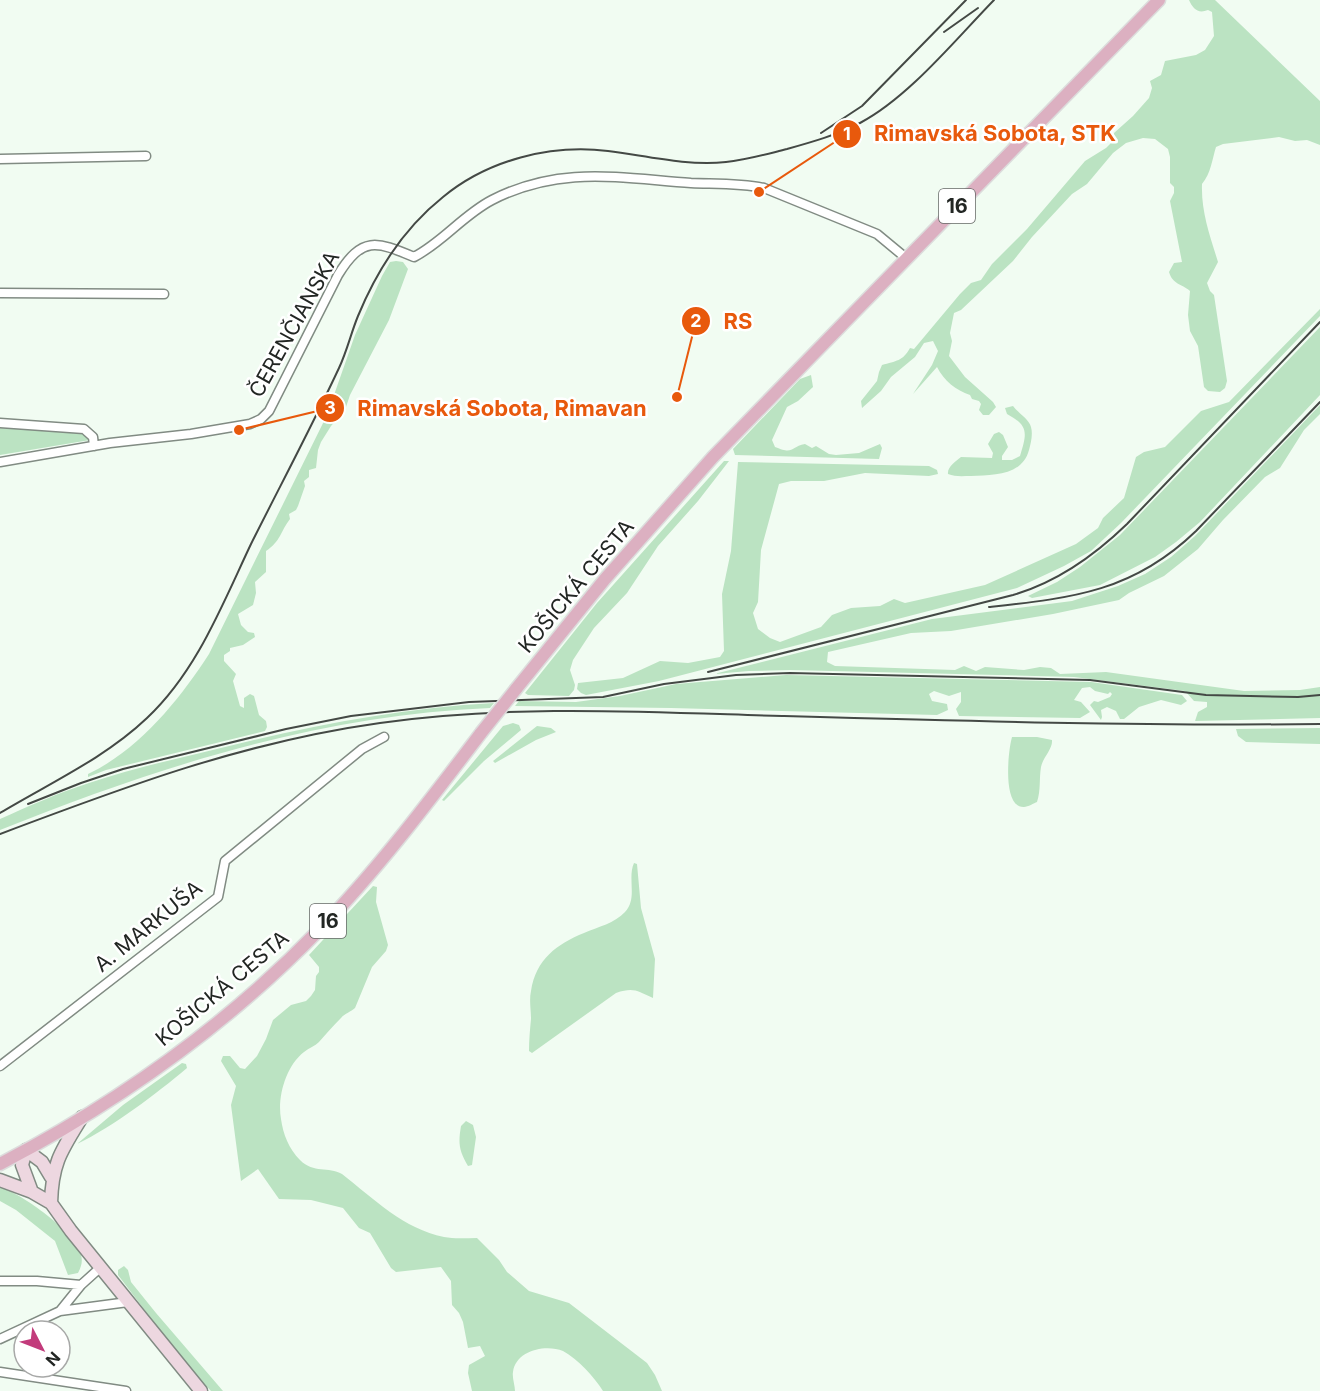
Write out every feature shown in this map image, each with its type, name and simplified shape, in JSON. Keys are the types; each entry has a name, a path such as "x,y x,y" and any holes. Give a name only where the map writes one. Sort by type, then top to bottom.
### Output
{"main road":[{"name":"KOŠICKÁ CESTA","path":"0,1164 82,1118 142,1078 229,1014 336,913 381,861 516,689 660,515 754,413 1160,0"}],"street":[{"path":"0,159 146,156"},
{"name":"ČERENČIANSKA","path":"0,462 94,446 191,434 250,424 261,419 269,411 349,256 358,249 375,245 414,257 438,241 474,210 504,194 535,183 596,175 764,188 877,234 906,258"},
{"path":"0,293 164,294"},
{"path":"0,423 84,429 93,437 94,446"},
{"name":"A. MARKUŠA","path":"0,1066 218,897 225,861 362,749 384,736"},
{"path":"51,1203 51,1177 62,1148 82,1118"},
{"path":"32,1191 22,1166 26,1150 42,1162 51,1177"},
{"path":"0,1180 32,1191 51,1203 201,1391"},
{"path":"60,1311 81,1285 100,1267"},
{"path":"0,1281 37,1281 81,1285"},
{"path":"0,1339 60,1311 128,1302"},
{"path":"0,1372 126,1391"}],"green space":[{"path":"1189,0 1215,0 1320,101 1320,145 1307,140 1295,141 1279,137 1223,144 1216,147 1209,171 1202,184 1205,214 1218,262 1207,283 1214,295 1227,381 1225,388 1220,392 1208,391 1204,387 1198,346 1190,331 1188,315 1190,291 1175,282 1169,272 1174,263 1182,262 1170,201 1174,187 1170,183 1168,149 1155,139 1143,138 1126,143 1113,153 1087,184 1072,194 1032,237 1013,261 961,310 954,313 949,356 965,377 993,402 996,407 989,415 983,415 979,410 981,404 979,401 972,399 970,395 951,384 937,367 913,394 932,365 938,351 933,341 924,343 915,357 891,377 881,391 862,408 861,401 877,381 882,365 899,360 910,348 914,349 960,294 971,283 981,280 992,264 1027,229 1085,161 1113,141 1114,133 1149,98 1152,88 1150,81 1161,75 1165,61 1196,55 1205,50 1214,36 1212,12 1196,10"},
{"path":"390,262 403,262 408,269 389,320 350,395 345,410 321,442 316,468 309,470 309,477 304,481 305,486 296,510 289,514 290,519 278,540 266,551 266,572 255,582 256,593 253,605 238,614 241,625 248,632 254,633 255,637 243,645 230,648 230,651 224,655 224,661 236,674 233,681 240,706 244,708 244,698 250,694 254,696 259,715 266,721 265,731 106,770 88,777 88,774 107,764 157,722 209,654 327,415 355,335 382,276"},
{"path":"1320,309 1320,316 1121,523 1091,551 1064,566 1017,588 659,681 586,695 577,689 578,683 623,678 660,661 688,663 720,657 724,651 722,594 731,551 738,462 929,466 937,470 938,474 929,476 865,473 824,481 791,481 779,484 761,550 758,602 753,613 758,629 780,642 821,627 832,615 851,608 880,606 894,599 905,603 985,585 1076,544 1098,528 1103,518 1124,498 1136,457 1144,452 1165,447 1201,411 1229,402"},
{"path":"1320,327 1320,395 1200,522 1155,557 1100,585 1032,598 1028,596 1057,582 1080,567 1120,535"},
{"path":"811,375 813,387 798,401 787,407 772,440 775,447 789,450 805,444 836,455 859,453 880,444 882,448 879,459 735,455 733,449 800,379"},
{"path":"1320,405 1320,414 1304,430 1280,468 1265,477 1198,549 1164,576 1119,600 951,631 911,633 828,652 827,662 835,666 955,670 964,666 976,671 985,667 1024,670 1040,667 1051,668 1060,674 1106,672 1244,691 1300,690 1320,687 1320,718 1195,721 1198,712 1207,707 1207,702 1194,701 1185,691 1074,677 790,670 714,674 932,619 1072,601 1118,586 1145,574 1171,557 1195,536"},
{"path":"1013,406 1028,421 1032,430 1029,450 1020,465 997,474 953,476 948,474 950,467 961,457 992,458 993,453 988,444 994,434 999,432 1003,435 1008,447 1002,460 1012,460 1020,456 1025,436 1023,426 1007,414 1005,408"},
{"path":"0,426 82,433 90,440 0,455"},
{"path":"724,461 729,461 698,501 658,546 627,593 594,628 573,660 570,670 575,685 569,696 525,693 597,603"},
{"path":"786,675 1091,682 1182,695 1187,701 1181,705 1161,700 1139,707 1124,719 1120,719 1116,711 1107,707 1101,710 1101,720 1090,705 1112,694 1095,691 1090,687 1082,688 1074,700 1081,702 1090,712 1080,718 959,716 956,709 961,702 961,692 949,696 934,691 929,694 932,701 947,704 948,710 937,715 515,706 519,701 576,702 620,696 676,684"},
{"path":"494,703 490,708 363,721 240,748 119,785 0,830 0,819 66,791 157,764 292,732 359,719 426,709"},
{"path":"513,723 519,725 521,730 484,761 444,801 442,800 503,726"},
{"path":"537,726 551,728 556,732 536,740 495,763 493,761"},
{"path":"1320,728 1320,744 1246,742 1238,736 1236,729"},
{"path":"1012,737 1037,737 1052,740 1041,767 1037,802 1026,807 1017,805 1009,789 1008,766"},
{"path":"634,863 637,864 641,908 655,959 653,998 631,990 616,993 532,1053 529,1051 530,998 538,970 549,954 565,942 611,922 625,912 631,901 631,875"},
{"path":"373,886 377,887 376,902 388,945 386,951 372,967 355,1008 343,1016 292,1065 284,1082 280,1101 281,1119 287,1141 296,1156 305,1164 342,1174 390,1212 416,1227 444,1237 477,1238 499,1260 507,1272 529,1291 569,1303 647,1363 662,1391 603,1391 574,1359 563,1351 548,1348 526,1354 515,1364 513,1377 515,1391 472,1391 468,1373 469,1365 485,1356 480,1346 468,1348 463,1322 452,1305 451,1281 441,1267 396,1272 391,1268 370,1233 359,1228 343,1208 311,1200 279,1199 258,1169 241,1181 231,1105 236,1086 221,1061 223,1056 230,1056 240,1068 245,1069 257,1056 273,1020 291,1005 306,1001 311,996 315,990 319,967 309,955"},
{"path":"182,1063 186,1064 187,1068 162,1088 120,1119 77,1144 123,1105"},
{"path":"466,1121 473,1125 476,1137 472,1165 468,1166 461,1151 460,1142 461,1126"},
{"path":"0,1187 21,1197 47,1215 69,1236 81,1255 82,1260 78,1273 68,1275 55,1241 16,1210 0,1201"},
{"path":"124,1266 128,1270 131,1282 223,1391 211,1391 188,1367 118,1275 118,1270"}],"railway":[{"path":"821,133 862,106 966,0"},
{"path":"0,813 113,746 147,718 180,680 219,613 342,362 358,316 374,282 404,236 443,197 461,184 500,164 542,153 586,149 681,162 711,163 764,155 833,135 878,112 914,83 994,0"},
{"path":"944,32 978,8"},
{"path":"708,672 1013,595 1045,583 1074,567 1102,547 1127,524 1320,322"},
{"path":"989,607 1074,595 1125,579 1149,567 1196,531 1320,402"},
{"path":"28,804 123,769 286,729 351,716 469,702 603,697 664,684 736,675 790,673 1090,680 1206,695 1298,697 1320,695"},
{"path":"0,834 140,783 233,754 330,731 430,717 531,711 631,711 1051,723 1320,724"}],"place":[{"name":"Rimavská Sobota, STK","path":"759,192"},
{"name":"RS","path":"677,397"},
{"name":"Rimavská Sobota, Rimavan","path":"239,430"}]}
